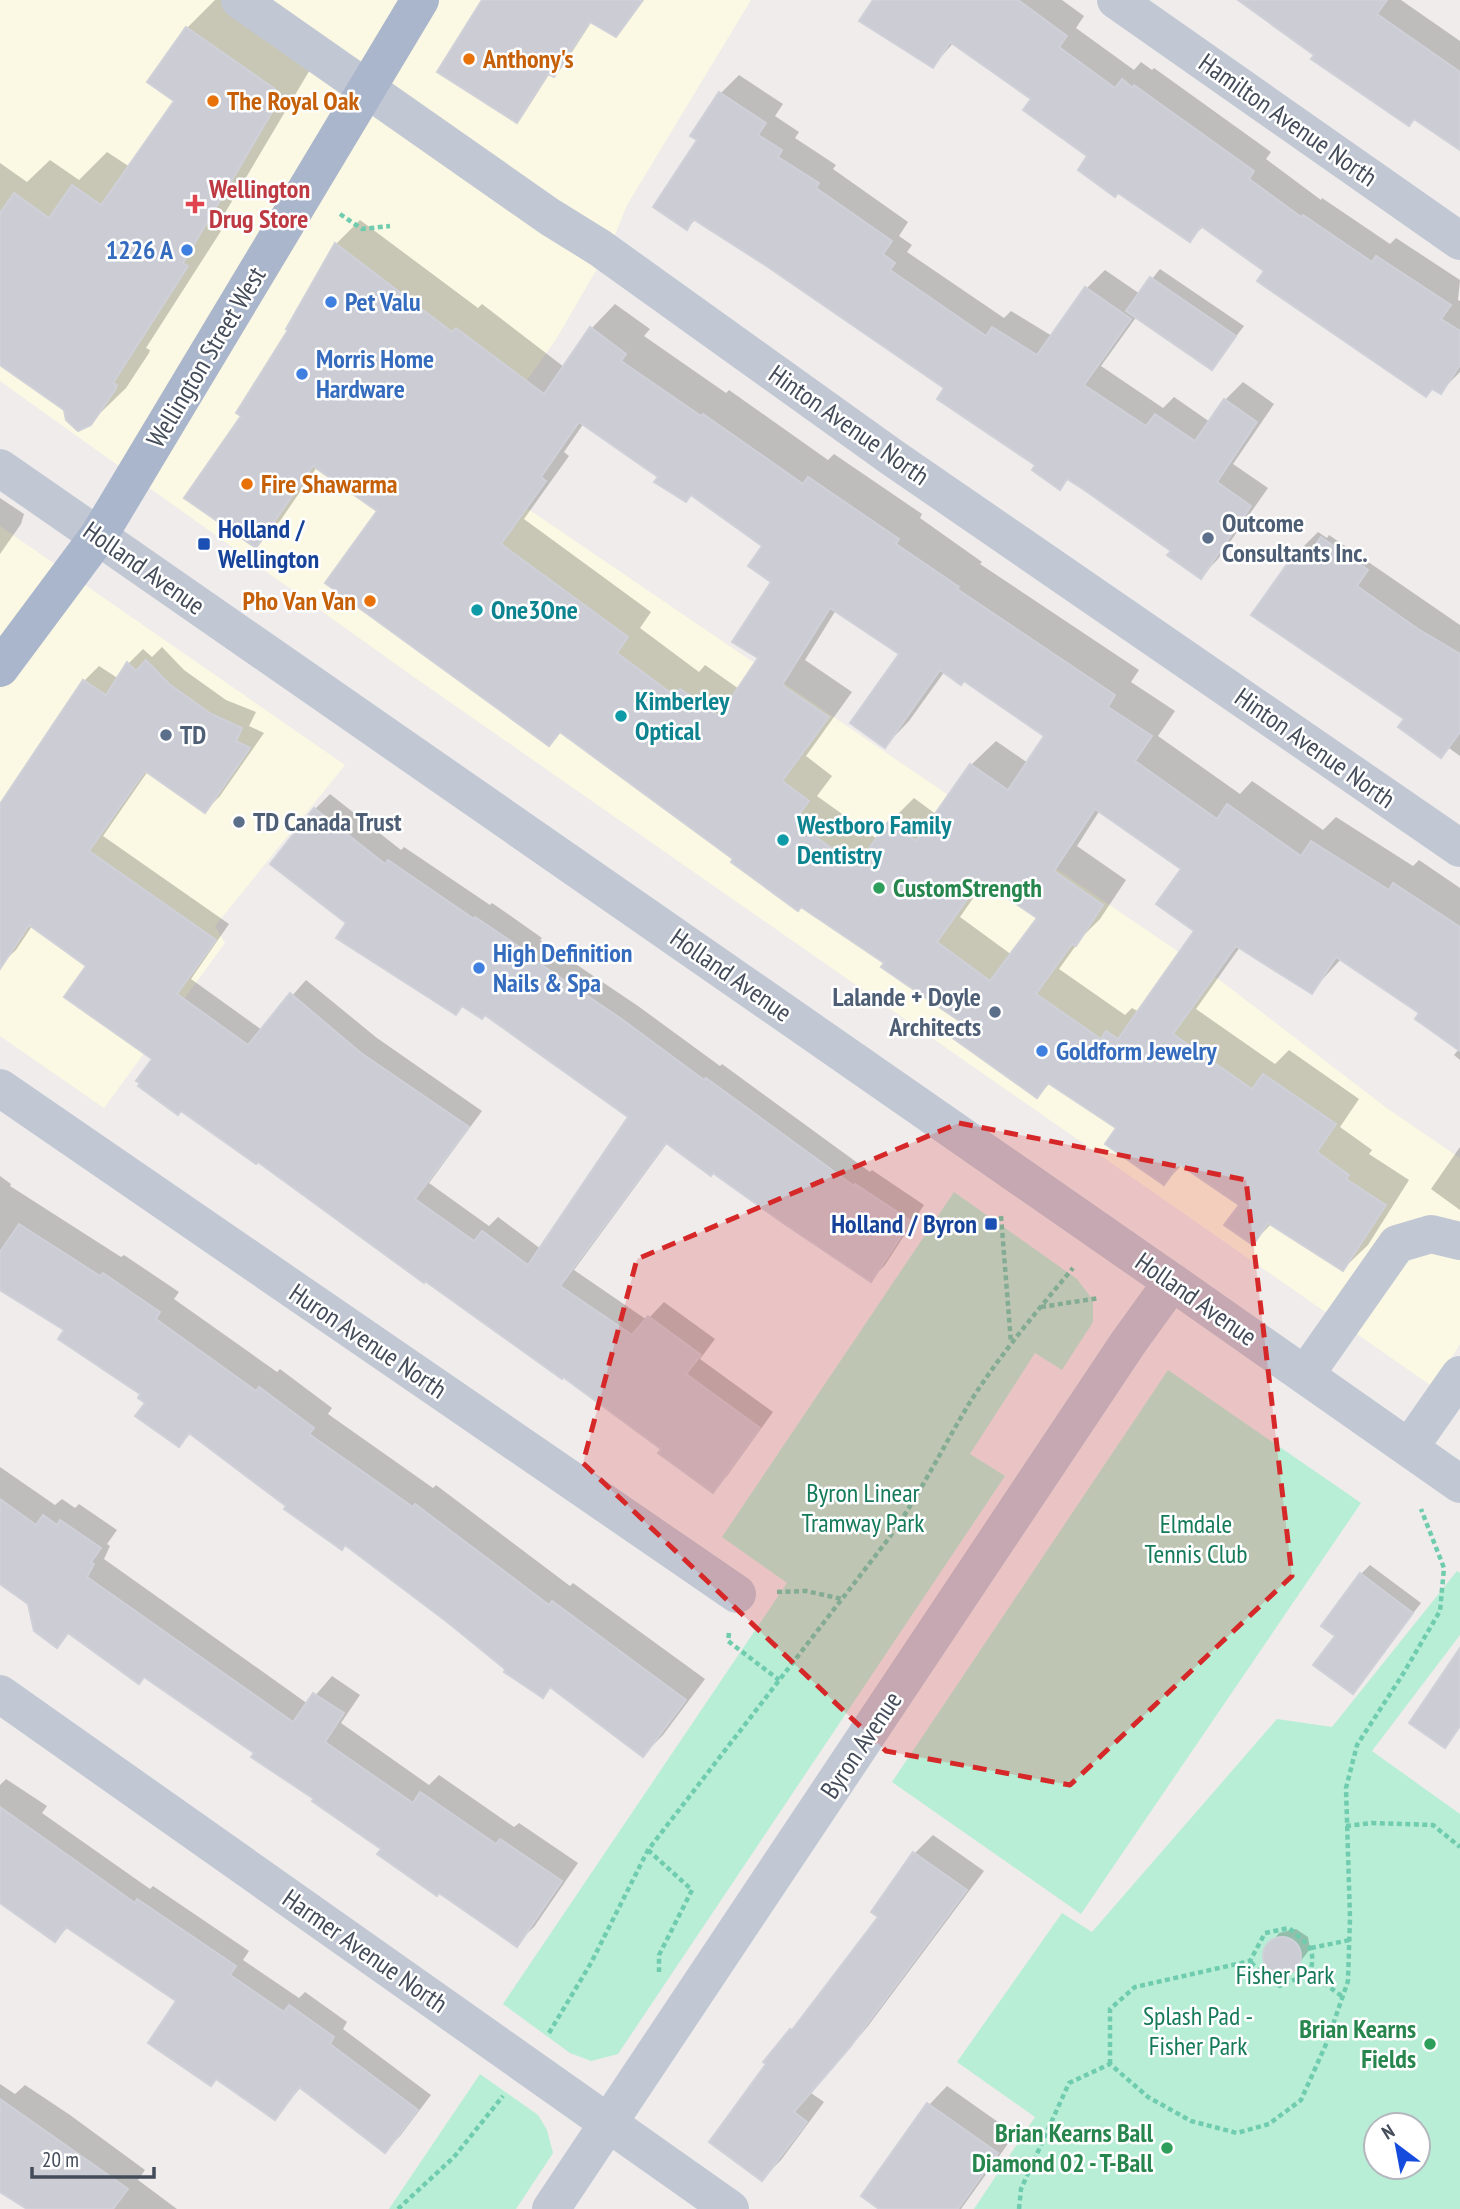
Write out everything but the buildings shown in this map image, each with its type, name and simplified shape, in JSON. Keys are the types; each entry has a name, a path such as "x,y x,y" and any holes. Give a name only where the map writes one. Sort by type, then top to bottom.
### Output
{"main road":[{"name":"Wellington Street West","path":"0,668 99,536 420,0"}],"street":[{"name":"Hinton Avenue North","path":"240,0 550,217 600,248 893,458 1460,848"},
{"name":"Hamilton Avenue North","path":"1116,0 1460,241"},
{"name":"Holland Avenue","path":"0,468 1460,1484"},
{"name":"Huron Avenue North","path":"0,1088 737,1594"},
{"path":"1305,1376 1397,1244 1431,1234 1460,1241"},
{"name":"Byron Avenue","path":"551,2209 1113,1366 1172,1282"},
{"path":"1409,1448 1460,1376"},
{"name":"Harmer Avenue North","path":"0,1693 730,2209"}],"path":[{"path":"340,214 362,229 390,226"},
{"path":"1001,1216 1011,1343"},
{"path":"398,2209 454,2157 527,2066 591,1963 648,1850 909,1511 954,1430 1011,1343 1073,1268"},
{"path":"1040,1308 1099,1298"},
{"path":"1310,1973 1314,1957 1311,1948 1289,1928 1265,1933 1250,1961 1135,1987 1110,2009 1110,2064 1148,2097 1191,2122 1237,2133 1269,2124 1301,2100 1327,2042 1348,1981 1350,1940 1346,1788 1357,1745 1440,1611 1444,1569 1421,1509"},
{"path":"737,1594 806,1591 842,1599"},
{"path":"1346,1826 1372,1823 1433,1825 1460,1847"},
{"path":"648,1850 692,1890 659,1955 659,1978"},
{"path":"1311,1948 1350,1940"},
{"path":"1250,1961 1263,1976 1280,1986 1310,1973"},
{"path":"1310,1973 1343,1997"},
{"path":"1019,2209 1021,2189 1069,2083 1110,2064"}],"highlighted area":[{"path":"959,1123 1246,1180 1292,1576 1070,1785 886,1751 583,1463 637,1259"}],"shaded area":[{"path":"0,0 751,0 627,205 611,245 555,341 465,466 1217,978 1388,1109 1460,1158 1460,1344 1433,1387 411,675 0,381"},
{"path":"0,526 345,765 215,926 225,943 104,1108 0,1036"}],"green space":[{"name":"Byron Linear Tramway Park","path":"954,1192 1077,1279 1093,1300 1093,1322 1062,1370 1035,1353 970,1454 1005,1476 618,2054 591,2061 570,2053 503,2004 787,1583 722,1537"},
{"name":"Elmdale Tennis Club","path":"1168,1370 1361,1503 1081,1914 892,1782"},
{"name":"Fisher Park","path":"1457,1571 1460,1573 1460,1635 1372,1751 1460,1814 1460,2209 974,2209 1035,2117 957,2062 1062,1913 1092,1932 1277,1719 1332,1727"},
{"path":"480,2074 538,2115 547,2130 553,2153 516,2209 389,2209"}],"place":[{"name":"Anthony's","path":"469,59"},
{"name":"The Royal Oak","path":"213,101"},
{"name":"Wellington Drug Store","path":"195,204"},
{"name":"1226 A","path":"187,250"},
{"name":"Pet Valu","path":"331,302"},
{"name":"Morris Home Hardware","path":"302,374"},
{"name":"Fire Shawarma","path":"247,484"},
{"name":"Outcome Consultants Inc.","path":"1208,538"},
{"name":"Holland / Wellington","path":"204,544"},
{"name":"Pho Van Van","path":"370,601"},
{"name":"One3One","path":"477,610"},
{"name":"Kimberley Optical","path":"621,716"},
{"name":"TD","path":"166,735"},
{"name":"TD Canada Trust","path":"239,822"},
{"name":"Westboro Family Dentistry","path":"783,840"},
{"name":"CustomStrength","path":"879,888"},
{"name":"High Definition Nails & Spa","path":"479,968"},
{"name":"Lalande + Doyle Architects","path":"995,1012"},
{"name":"Goldform Jewelry","path":"1042,1051"},
{"name":"Holland / Byron","path":"991,1224"},
{"name":"Brian Kearns Fields","path":"1430,2044"},
{"name":"Brian Kearns Ball Diamond 02 - T-Ball","path":"1167,2148"}],"park label":[{"name":"Splash Pad - Fisher Park","path":"1198,2031"}]}
